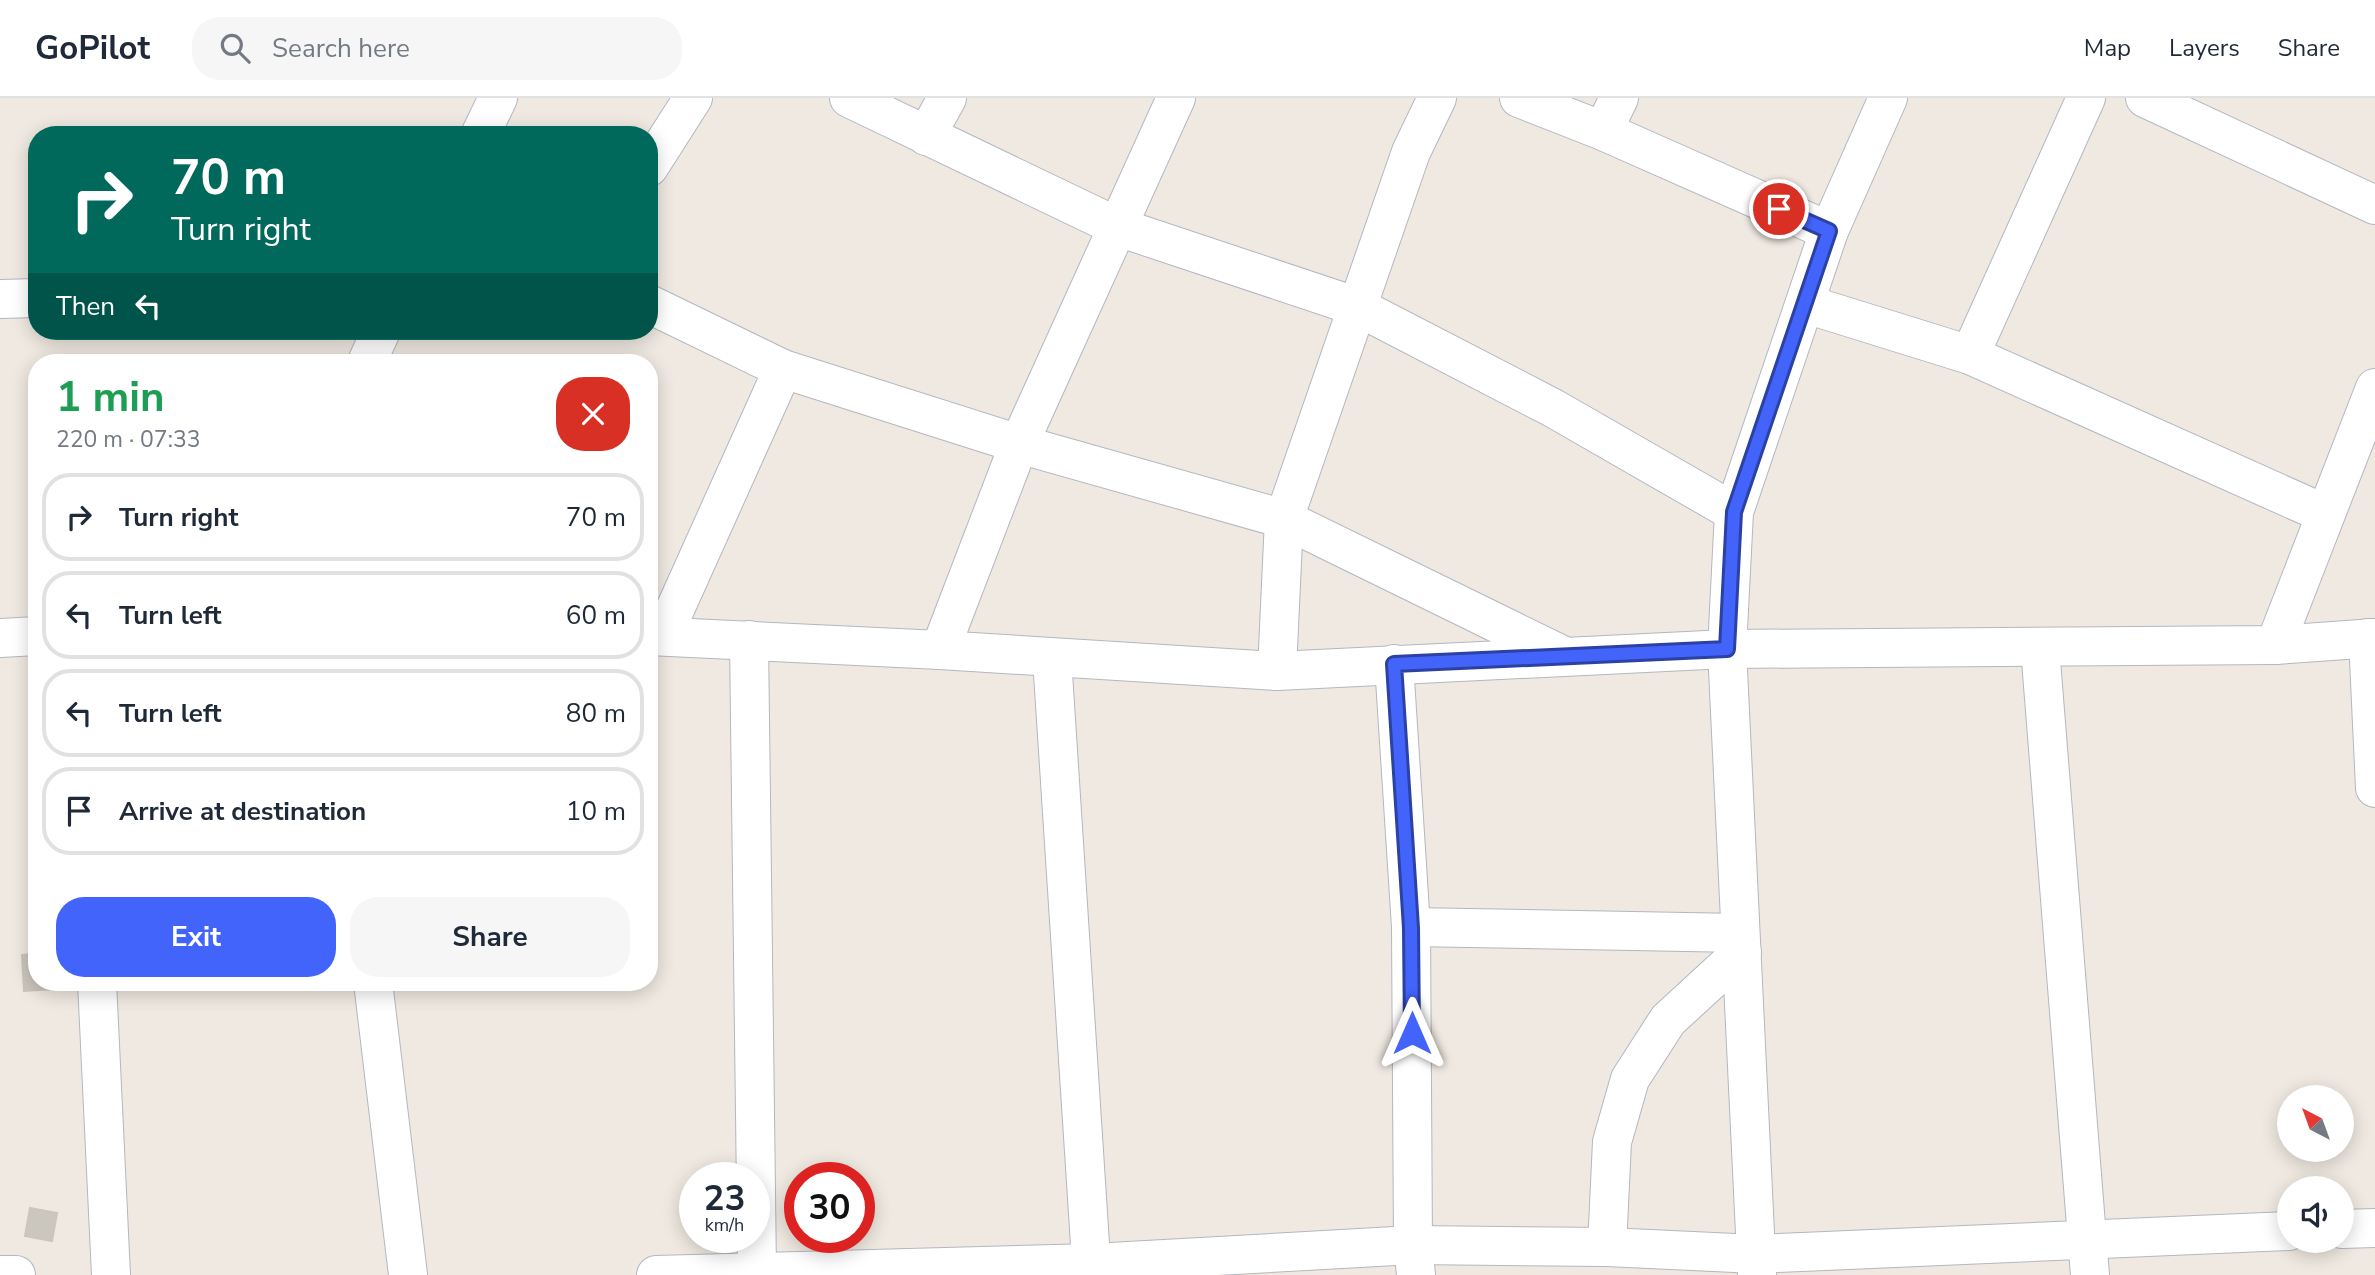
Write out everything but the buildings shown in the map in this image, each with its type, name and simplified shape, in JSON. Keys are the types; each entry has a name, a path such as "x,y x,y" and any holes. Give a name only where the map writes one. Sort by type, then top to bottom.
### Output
{"street":[{"path":"484,126 498,98"},
{"path":"658,153 694,98"},
{"path":"849,98 1118,227 1358,307 1553,408 1734,512"},
{"path":"926,136 947,98"},
{"path":"940,650 1019,444 1175,98"},
{"path":"1277,671 1284,519 1411,152 1437,98"},
{"path":"1519,98 1611,115 1829,231"},
{"path":"1756,1264 1727,649 1734,512 1829,231 1888,98"},
{"path":"1970,355 2086,98"},
{"path":"2145,98 2375,205"},
{"path":"0,299 28,298"},
{"path":"1806,304 1970,355 2325,514"},
{"path":"658,308 783,369 1019,444 1284,519 1567,658"},
{"path":"658,632 783,369"},
{"path":"2275,645 2375,388"},
{"path":"0,638 28,636"},
{"path":"658,636 1277,671 1727,649 2275,645 2372,638 2375,788"},
{"path":"749,640 758,1271"},
{"path":"2040,648 2089,1256"},
{"path":"1052,658 1092,1269"},
{"path":"1394,664 1411,928 1415,1260"},
{"path":"1411,928 1741,943"},
{"path":"1607,1247 1612,1142 1630,1079 1668,1020 1741,943"},
{"path":"97,991 111,1275"},
{"path":"374,991 408,1275"},
{"path":"2354,1229 2375,1228"},
{"path":"656,1275 758,1271 1092,1269 1415,1260 1607,1247 1756,1264 2089,1256 2277,1232"},
{"path":"0,1275 16,1275"}],"route":[{"path":"1412,1033 1411,928 1394,664 1727,649 1734,512 1829,231 1779,209"}]}
